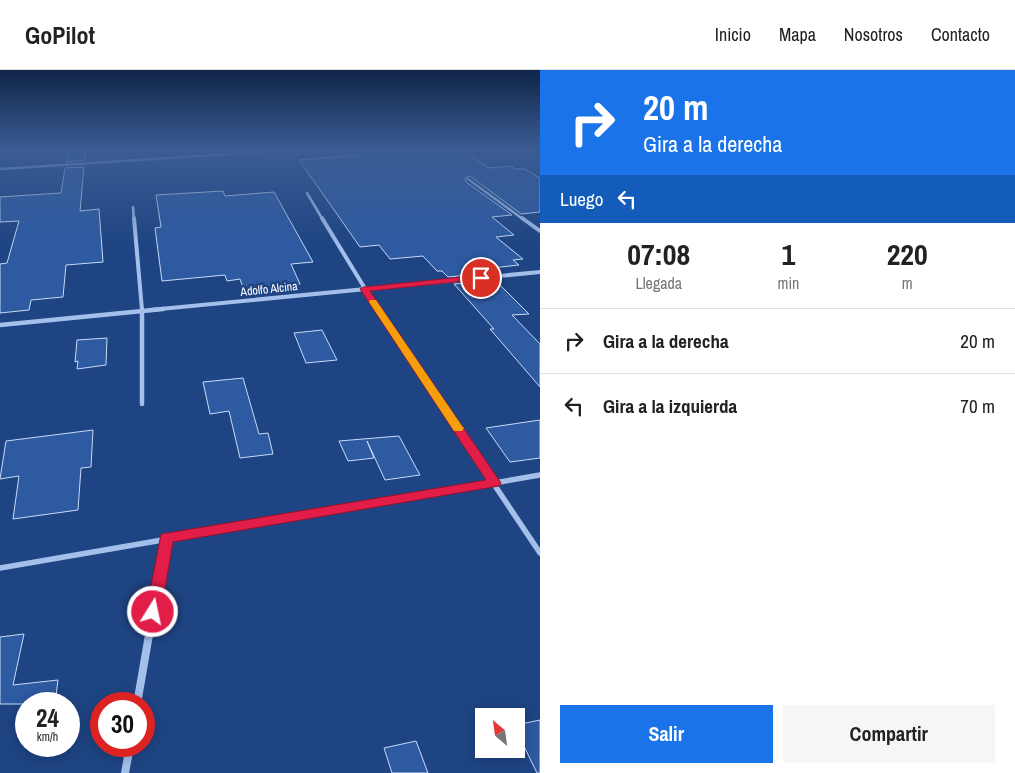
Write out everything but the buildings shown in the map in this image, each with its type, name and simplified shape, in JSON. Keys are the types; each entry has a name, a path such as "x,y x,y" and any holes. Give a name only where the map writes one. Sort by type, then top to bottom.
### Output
{"street":[{"path":"472,182 540,231"},
{"path":"307,193 364,289 540,553"},
{"path":"133,207 142,311 142,404"},
{"name":"Adolfo Alcina","path":"0,325 540,272"},
{"path":"0,568 540,475"},
{"path":"139,692 166,538"},
{"path":"125,773 128,757"}],"slow traffic":[{"path":"373,302 458,428"}],"route":[{"path":"153,612 166,538 494,483 364,289 481,278"}]}
